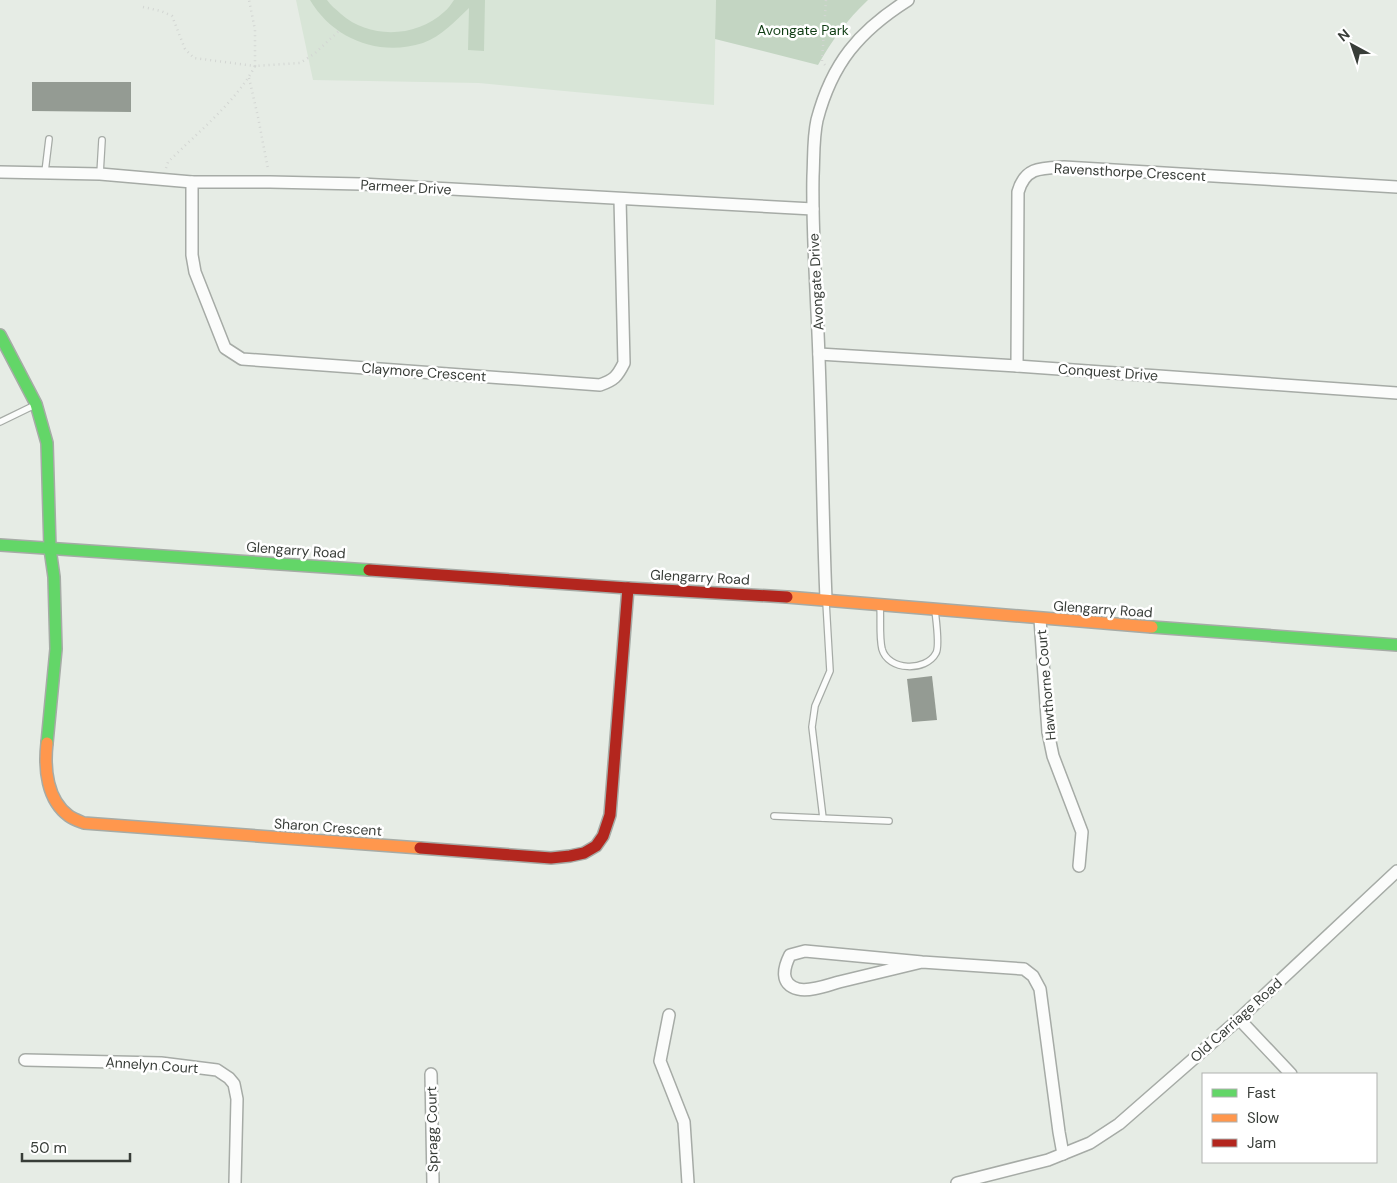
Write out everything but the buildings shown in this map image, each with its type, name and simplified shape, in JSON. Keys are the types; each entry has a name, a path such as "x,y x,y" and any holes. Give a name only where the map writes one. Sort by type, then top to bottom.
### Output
{"street":[{"name":"Avongate Drive","path":"826,599 813,209 814,139 817,119 833,77 846,53 855,42 887,13 908,0"},
{"name":"Ravensthorpe Crescent","path":"1017,366 1018,192 1021,182 1028,174 1042,168 1064,167 1397,187"},
{"name":"Parmeer Drive","path":"0,172 100,174 192,182 371,185 813,209"},
{"name":"Claymore Crescent","path":"192,182 192,255 195,272 225,348 242,359 600,385 612,380 620,372 624,363 620,200"},
{"name":"Sharon Crescent","path":"0,335 36,404 47,443 50,549 54,577 56,649 46,763 50,789 58,806 70,818 84,823 551,858 569,857 586,851 600,843 610,815 628,588"},
{"name":"Conquest Drive","path":"819,354 1397,393"},
{"name":"Glengarry Road","path":"0,545 628,588 826,599 1040,619 1397,645"},
{"name":"Hawthorne Court","path":"1040,619 1048,732 1053,756 1082,832 1079,866"},
{"name":"Old Carriage Road","path":"957,1183 1048,1160 1090,1143 1119,1124 1239,1019 1397,871"},
{"path":"922,962 800,990 792,986 784,977 784,966 790,955 805,951 1024,969 1033,976 1040,989 1063,1154"},
{"path":"669,1015 660,1061 684,1122 688,1183"},
{"path":"1239,1019 1290,1073"},
{"name":"Annelyn Court","path":"25,1060 161,1063 217,1070 234,1084 237,1098 235,1183"},
{"name":"Spragg Court","path":"431,1074 433,1183"}],"lane":[{"path":"45,172 49,139"},
{"path":"100,174 102,140"},
{"path":"0,422 36,404"},
{"path":"823,818 812,727 815,706 830,671 826,599"},
{"path":"880,604 882,651 892,662 912,668 930,662 938,651 935,609"},
{"path":"774,816 889,821"}],"path":[{"path":"164,180 168,162 218,114 249,78 255,66 254,30 249,0"},
{"path":"826,0 822,61 833,77"},
{"path":"143,7 161,11 172,16 185,49 194,58 255,66 300,63 314,54 341,29"},
{"path":"249,78 270,182"}],"shaded area":[{"path":"296,0 716,0 714,105 479,83 313,80"}],"green space":[{"path":"310,0 327,0 352,22 365,28 392,32 406,31 433,21 454,0 485,0 484,51 468,50 469,8 448,28 430,40 406,47 390,48 374,46 344,34 320,14"},
{"name":"Avongate Park","path":"716,0 868,0 840,31 818,65 715,39"}],"traffic: fast":[{"path":"0,335 36,404 47,443 50,549 54,577 56,649 47,743"},
{"path":"0,545 369,570"},
{"path":"1152,627 1397,645"}],"traffic: slow":[{"path":"787,597 1152,627"},
{"path":"47,743 47,773 56,802 71,817 84,823 420,848"}],"traffic: jam":[{"path":"369,570 787,597"},
{"path":"420,848 551,858 584,853 596,846 603,836 610,815 628,588"}]}
